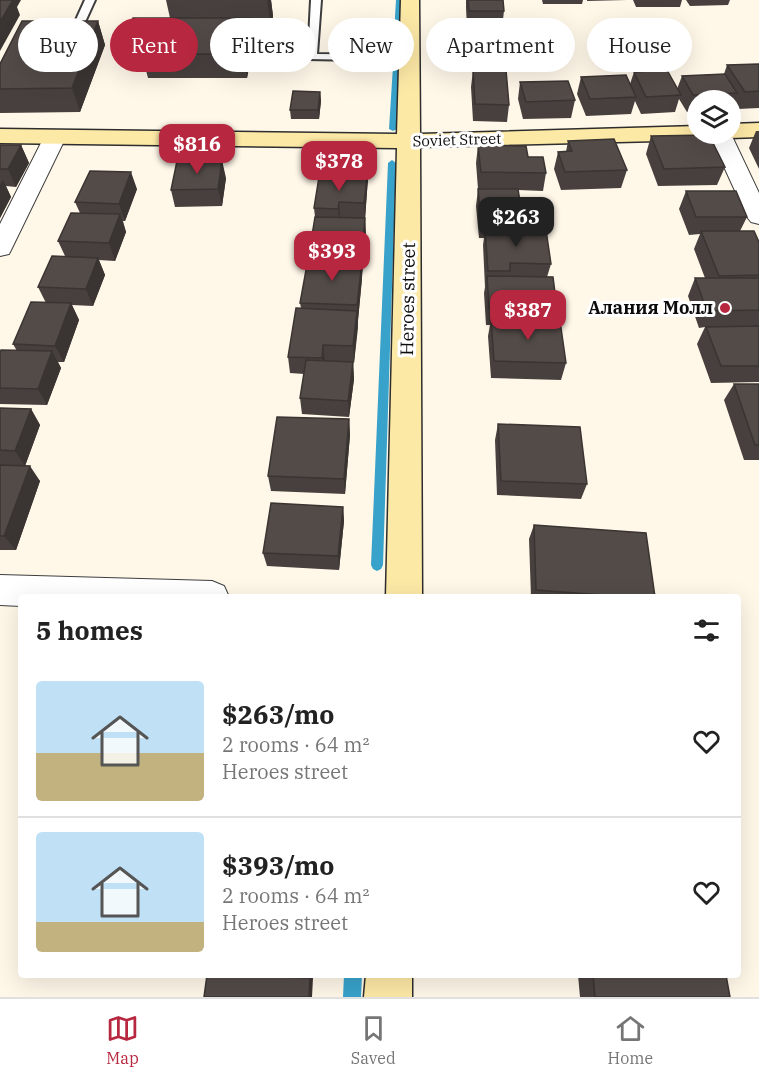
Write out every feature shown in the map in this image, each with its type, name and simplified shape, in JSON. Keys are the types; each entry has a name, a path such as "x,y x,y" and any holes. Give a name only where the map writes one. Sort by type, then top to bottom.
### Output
{"street":[{"name":"Heroes street","path":"410,0 410,18"},
{"name":"Heroes street","path":"404,594 411,72"},
{"path":"741,131 759,130"},
{"name":"Soviet Street","path":"0,136 410,141 687,133"},
{"path":"0,248 55,137"},
{"path":"725,144 759,217"},
{"path":"0,590 121,594"},
{"path":"388,997 389,978"}],"lane":[{"path":"82,18 90,0"},
{"path":"316,0 312,57 328,57"}],"building":[{"path":"0,0 13,0 0,22"},
{"path":"468,0 503,0 504,11 469,11"},
{"path":"198,18 210,18 210,54 198,54"},
{"path":"18,29 18,72 78,72 72,88 0,89 0,64"},
{"path":"759,64 759,91 745,92 727,65"},
{"path":"473,72 506,72 509,105 475,104"},
{"path":"634,72 668,72 681,95 646,97"},
{"path":"725,74 735,90 690,90 682,76"},
{"path":"626,75 636,97 590,99 581,77"},
{"path":"568,81 575,100 526,102 520,82"},
{"path":"293,91 320,92 318,110 290,110"},
{"path":"687,135 687,144 714,144 725,167 664,169 651,136"},
{"path":"614,139 627,170 565,172 558,152 572,151 568,141"},
{"path":"0,145 21,145 8,169 0,169"},
{"path":"330,145 369,146 366,174 325,173"},
{"path":"478,145 526,146 528,157 543,157 546,173 481,172"},
{"path":"222,160 218,189 171,190 177,161"},
{"path":"90,171 131,172 119,204 75,202"},
{"path":"319,177 367,179 364,203 339,202 338,209 314,208"},
{"path":"478,189 518,189 523,221 481,221"},
{"path":"686,191 736,191 747,217 696,217"},
{"path":"71,213 120,214 109,243 58,241"},
{"path":"315,217 365,218 362,256 309,254"},
{"path":"485,228 546,230 551,264 510,263 510,271 488,271"},
{"path":"701,231 754,231 759,242 759,275 719,276"},
{"path":"52,256 98,258 86,289 38,287"},
{"path":"308,259 362,262 357,305 300,303"},
{"path":"487,276 553,277 557,309 489,308"},
{"path":"695,278 759,278 759,310 707,311"},
{"path":"31,302 71,303 55,346 13,344"},
{"path":"296,308 357,311 353,346 323,345 322,358 288,357"},
{"path":"491,319 560,321 566,363 494,361"},
{"path":"759,326 759,366 721,366 706,327"},
{"path":"1,350 52,351 38,389 0,388"},
{"path":"306,360 353,362 348,401 300,398"},
{"path":"734,384 759,384 759,445 755,445"},
{"path":"0,408 31,409 15,451 0,450"},
{"path":"277,417 349,419 344,479 268,476"},
{"path":"498,424 580,427 587,484 501,481"},
{"path":"0,465 30,466 4,536 0,536"},
{"path":"271,503 343,507 338,556 263,553"},
{"path":"534,525 646,533 655,594 589,594 536,590"},
{"path":"207,978 310,978 309,997 204,997"},
{"path":"593,978 727,978 730,997 595,997"}],"waterway":[{"path":"398,18 399,0"},
{"path":"393,129 396,72"},
{"path":"377,565 392,163"},
{"path":"352,997 353,978"}],"place":[{"name":"Алания Молл","path":"725,308"}]}
